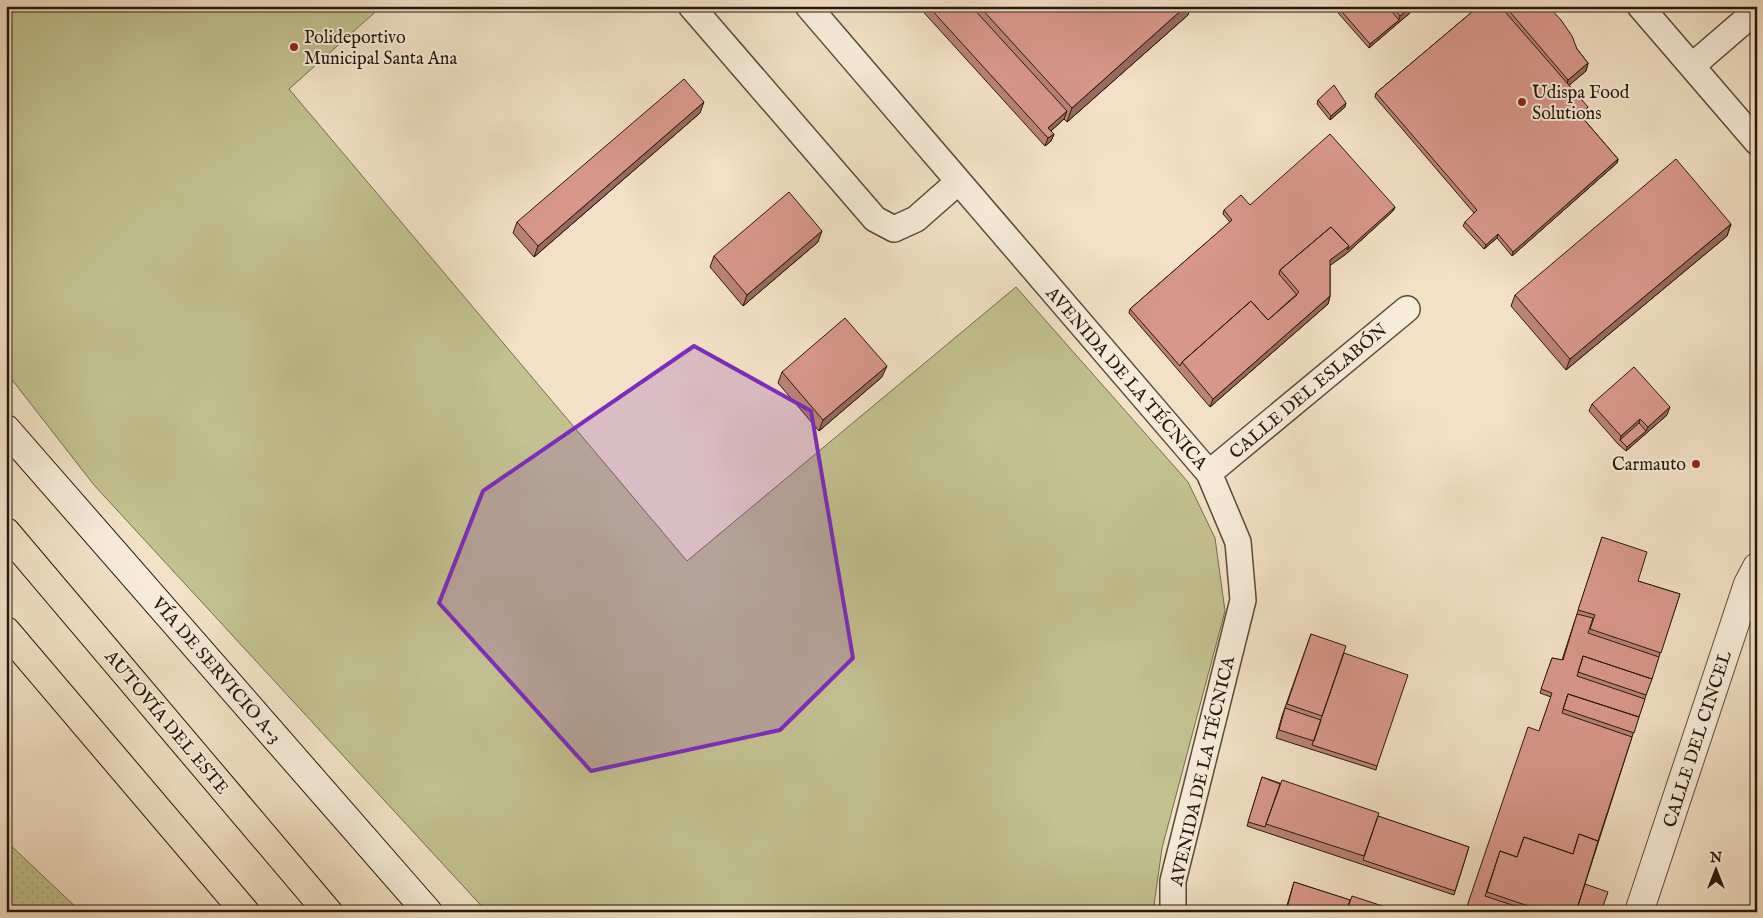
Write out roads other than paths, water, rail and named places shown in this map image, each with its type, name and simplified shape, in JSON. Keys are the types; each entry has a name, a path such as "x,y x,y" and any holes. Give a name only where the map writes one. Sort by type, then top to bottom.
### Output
{"highway":[{"name":"AUTOVÍA DEL ESTE","path":"6,532 328,912"},
{"path":"6,631 245,912"}],"main road":[{"name":"VÍA DE SERVICIO A-3","path":"6,428 428,912"},
{"name":"CALLE DEL CINCEL","path":"1639,912 1748,584 1757,567"}],"street":[{"path":"691,6 875,219 894,229 916,219 958,182"},
{"name":"AVENIDA DE LA TÉCNICA","path":"808,6 1209,474 1238,542 1243,600 1173,882 1173,912"},
{"path":"1640,6 1757,142"},
{"path":"1692,66 1757,10"},
{"name":"CALLE DEL ESLABÓN","path":"1209,474 1407,309"}],"place":[{"name":"Polideportivo Municipal Santa Ana","path":"294,47"},
{"name":"Udispa Food Solutions","path":"1522,102"},
{"name":"Carmauto","path":"1696,464"}]}
